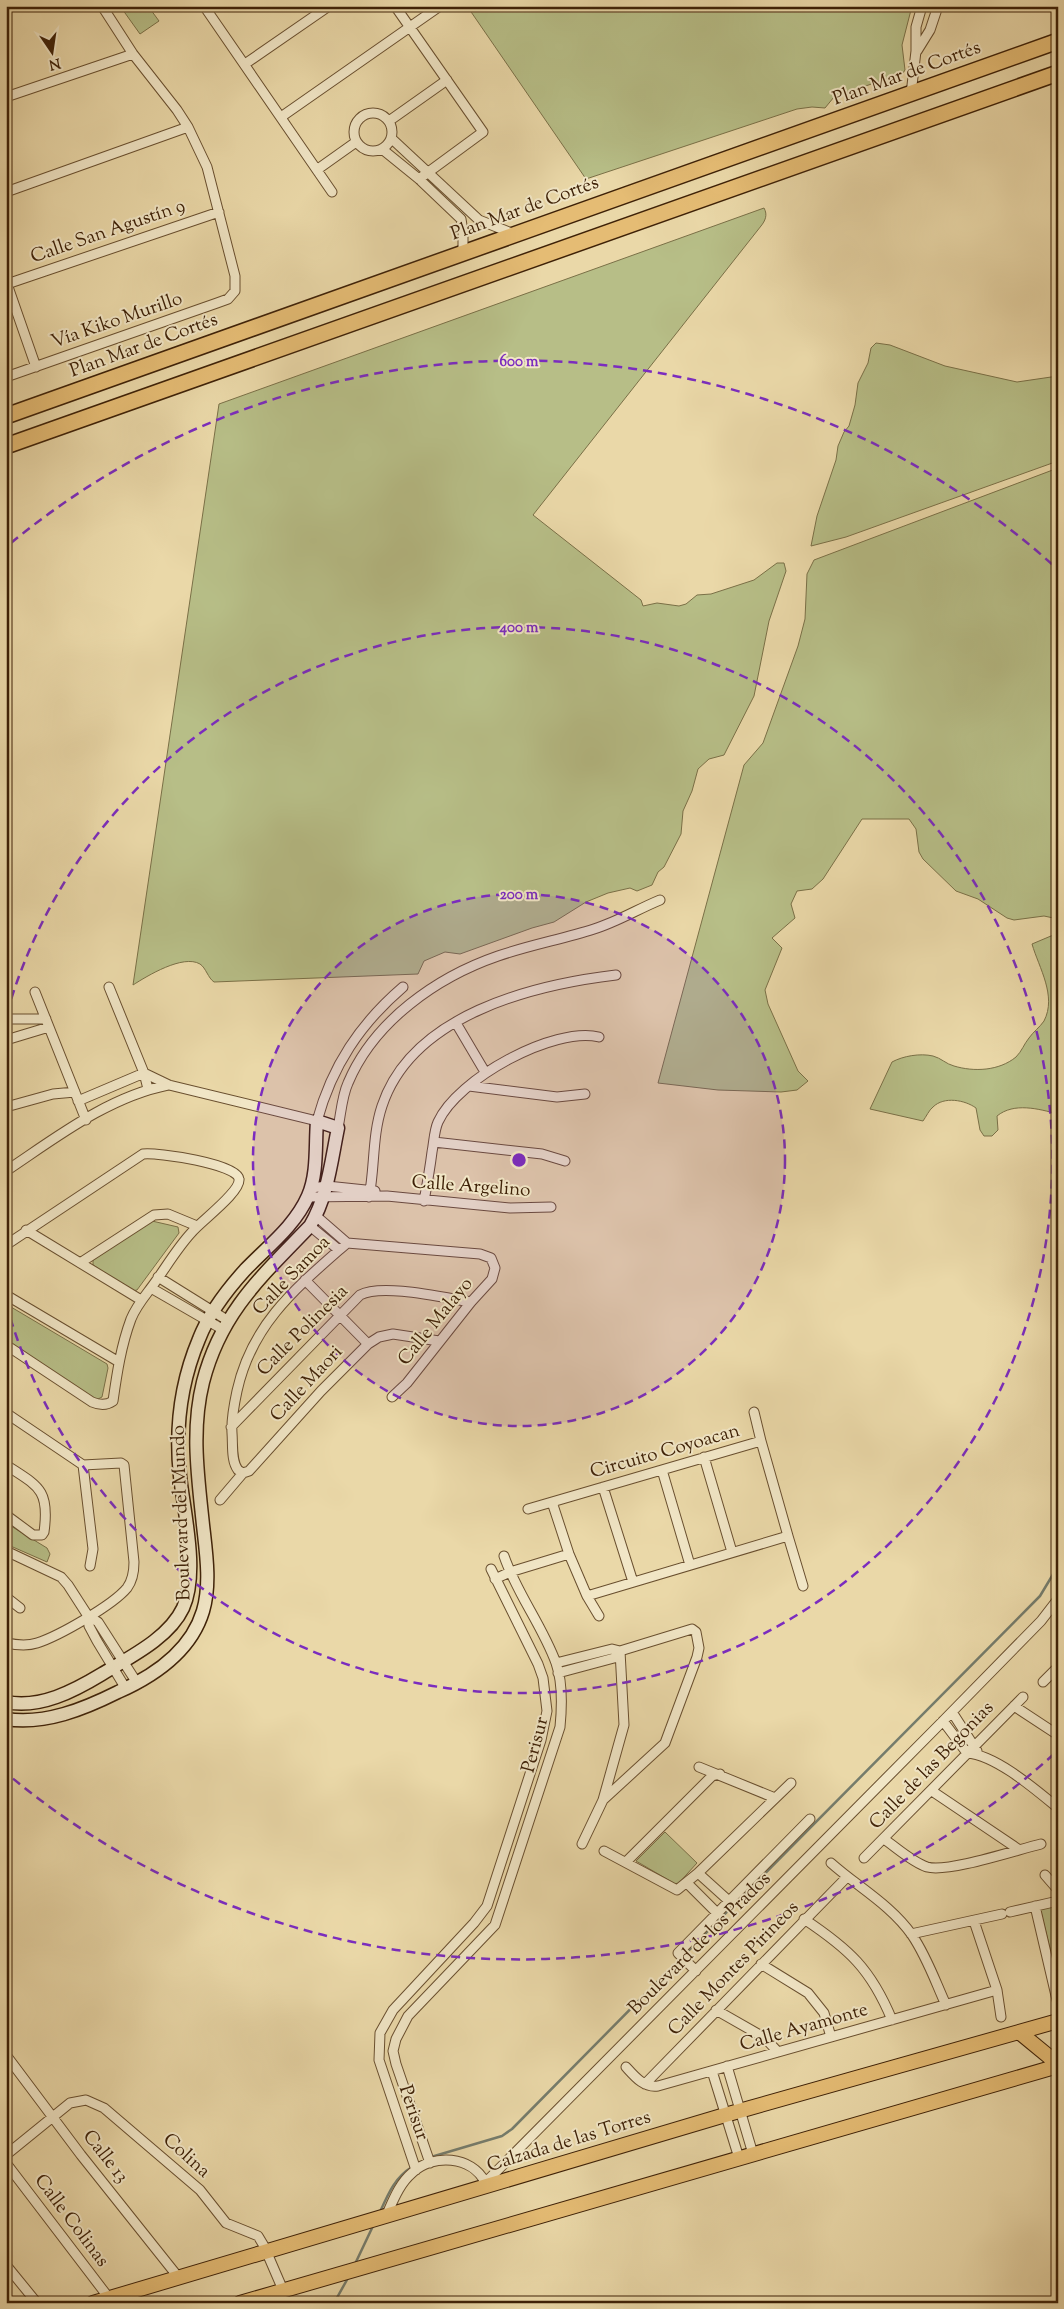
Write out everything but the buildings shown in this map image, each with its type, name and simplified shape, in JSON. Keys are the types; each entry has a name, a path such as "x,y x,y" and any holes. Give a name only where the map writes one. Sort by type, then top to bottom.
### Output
{"highway":[{"name":"Plan Mar de Cortés","path":"6,416 1058,41"},
{"path":"6,446 1058,73"}],"main road":[{"name":"Calzada de las Torres","path":"93,2303 400,2212 482,2185 1058,2021"},
{"path":"1019,2032 1058,2065"},
{"path":"240,2303 1058,2065"}],"street":[{"path":"102,6 133,54 168,97 188,127 207,167 219,212"},
{"path":"245,64 329,6"},
{"path":"395,6 483,132 419,179"},
{"path":"282,118 440,6"},
{"path":"911,94 916,51 916,27 922,6"},
{"path":"916,51 930,30 938,6"},
{"path":"209,8 332,192"},
{"path":"6,97 133,54"},
{"path":"389,121 447,80"},
{"path":"372,112 384,116 389,121 392,126 391,138 382,149 371,151 360,147 356,142 353,129 360,118 372,112"},
{"path":"6,192 188,127"},
{"path":"391,138 470,212 487,224 514,234"},
{"path":"318,169 356,142"},
{"path":"382,149 419,179 460,219 463,253"},
{"name":"Calle San Agustín 9","path":"7,282 219,212"},
{"name":"Vía Kiko Murillo","path":"6,377 228,299 235,291 235,276 219,212"},
{"path":"460,219 470,212"},
{"path":"7,282 36,366"},
{"name":"Boulevard del Mundo","path":"6,1719 23,1721 58,1715 91,1705 132,1686 161,1668 177,1655 188,1642 203,1613 206,1548 195,1437 202,1385 213,1348 225,1325 247,1293 313,1221 326,1191 348,1084 368,1048 398,1014 422,996 455,976 497,956 610,924 660,900"},
{"path":"370,1193 376,1132 382,1107 390,1086 403,1066 418,1050 456,1023 498,1002 534,989 616,975"},
{"name":"Boulevard del Mundo","path":"6,1702 32,1702 60,1695 80,1687 112,1668 166,1630 184,1607 188,1590 189,1552 180,1476 178,1430 187,1372 210,1316 244,1271 283,1233 309,1192 318,1121 326,1092 341,1058 367,1022 403,986"},
{"path":"109,987 144,1073 148,1089"},
{"path":"35,992 86,1120"},
{"path":"6,1019 47,1023"},
{"path":"6,1040 47,1023"},
{"path":"456,1023 485,1072"},
{"path":"424,1201 437,1124 443,1111 469,1086 485,1072 548,1042 573,1035 587,1034 600,1037"},
{"path":"6,1107 53,1094 76,1096 144,1073 169,1085 318,1121 338,1128"},
{"path":"7,1168 124,1098 148,1089 169,1085"},
{"path":"469,1086 557,1097 585,1094"},
{"path":"434,1142 542,1154 565,1160"},
{"path":"6,1245 137,1157 152,1152 232,1170 238,1174 240,1179 238,1187 197,1226 141,1300 132,1319 118,1362 112,1401 108,1404 98,1405 6,1345"},
{"name":"Calle Argelino","path":"309,1192 370,1193 424,1201 510,1208 551,1208"},
{"path":"80,1263 154,1215 168,1214 197,1226"},
{"path":"313,1221 347,1243"},
{"path":"313,1221 339,1250"},
{"path":"26,1230 141,1300"},
{"name":"Calle Samoa","path":"243,1473 238,1470 234,1462 231,1427 240,1376 251,1349 275,1310 305,1280 347,1243 480,1254 486,1255 494,1262"},
{"name":"Calle Malayo","path":"392,1397 407,1383 439,1341 492,1279 495,1268 494,1262"},
{"path":"158,1277 210,1316"},
{"path":"305,1280 368,1344"},
{"path":"151,1288 225,1325"},
{"name":"Calle Polinesia","path":"231,1427 360,1295 367,1291 379,1290 427,1294 471,1302"},
{"path":"6,1295 118,1362"},
{"name":"Calle Maori","path":"220,1500 243,1473 250,1471 321,1391 368,1344 379,1337 393,1334 439,1341"},
{"path":"754,1412 761,1441"},
{"path":"6,1413 83,1466 121,1463 124,1465 134,1562 134,1572 127,1588 88,1616 36,1643 24,1645 6,1643"},
{"name":"Circuito Coyoacan","path":"528,1509 761,1441 803,1586"},
{"path":"704,1457 732,1552"},
{"path":"6,1465 31,1481 41,1491 44,1505 44,1532 38,1536 33,1535 6,1515"},
{"path":"83,1466 93,1549 90,1566"},
{"path":"662,1470 690,1565"},
{"path":"603,1487 633,1582"},
{"path":"552,1502 569,1554 587,1596 599,1616"},
{"path":"587,1596 788,1536"},
{"path":"6,1551 61,1577 88,1616 98,1622 124,1660 132,1686"},
{"path":"495,1579 510,1572 569,1554"},
{"name":"Perisur","path":"430,2163 403,2088 394,2051 396,2039 408,2016 496,1925 560,1727 562,1704 557,1668 504,1556"},
{"name":"Perisur","path":"416,2170 384,2077 378,2047 380,2033 393,2010 482,1914 490,1896 541,1740 547,1711 543,1678 538,1664 490,1569"},
{"path":"6,1597 20,1608"},
{"name":"Boulevard de los Prados","path":"482,2185 952,1712 1041,1621 1058,1599"},
{"path":"184,1607 203,1613"},
{"path":"88,1616 89,1626 112,1668 132,1686"},
{"path":"557,1668 614,1658 620,1652 692,1629 696,1632 699,1648 665,1744 603,1800"},
{"path":"97,1641 107,1636"},
{"path":"582,1844 603,1800 624,1725 620,1652"},
{"path":"1043,1682 1058,1667"},
{"name":"Calle de las Begonias","path":"976,1750 1023,1697"},
{"path":"1014,1706 1058,1735"},
{"path":"952,1712 976,1750 1023,1781 1058,1808"},
{"path":"943,1721 967,1753 976,1750"},
{"name":"Calle de las Begonias","path":"864,1858 932,1791 967,1753"},
{"path":"698,1766 775,1798"},
{"path":"626,1862 712,1776 720,1774"},
{"path":"604,1851 675,1889 680,1889 791,1783"},
{"path":"932,1791 1018,1850"},
{"name":"Boulevard de los Prados","path":"696,1971 678,1953 810,1819"},
{"path":"884,1839 929,1868 950,1866 1041,1844"},
{"path":"831,1863 882,1903 911,1934 926,1958 946,2004"},
{"path":"698,1873 729,1902"},
{"path":"1045,1875 1058,1890"},
{"name":"Calle Montes Pirineos","path":"645,2084 847,1877"},
{"path":"687,1882 718,1913"},
{"path":"490,1896 505,1901"},
{"path":"911,1934 974,1921 1058,1900"},
{"path":"1035,1906 1054,1973 1057,2000"},
{"path":"804,1919 834,1939 855,1957 882,1996 892,2020"},
{"path":"974,1921 997,1990 1002,2017"},
{"path":"761,1964 808,1993 824,2013 831,2037"},
{"path":"434,1967 446,1977"},
{"name":"Calle Ayamonte","path":"645,2084 650,2087 658,2086 997,1990"},
{"path":"716,2010 765,2038 778,2052"},
{"name":"Calle 13","path":"6,2055 54,2116 81,2155 179,2278"},
{"path":"727,2066 753,2154"},
{"path":"626,2067 645,2084"},
{"path":"712,2070 739,2158"},
{"name":"Colina","path":"54,2116 70,2103 86,2100 104,2108 200,2190 226,2222 258,2236 283,2290"},
{"path":"6,2155 54,2116"},
{"path":"386,2216 402,2184 416,2170 430,2163 458,2161 476,2168 482,2185"},
{"name":"Calle Colinas","path":"6,2163 109,2298"},
{"path":"6,2265 37,2303"}],"green space":[{"path":"120,6 148,6 159,21 140,34"},
{"path":"467,6 912,6 902,45 905,70 903,73 834,97 825,108 797,109 586,179"},
{"path":"764,208 766,218 761,226 533,515 641,600 643,606 657,603 679,606 686,604 697,595 711,594 754,580 777,563 784,563 786,571 769,621 754,696 724,755 709,759 698,769 692,791 683,811 681,834 664,867 658,872 652,885 637,891 630,888 608,893 586,902 554,922 460,954 445,952 424,961 418,974 214,982 200,964 184,962 165,967 133,985 219,404"},
{"path":"876,343 890,345 945,366 1017,382 1058,376 1058,461 846,537 811,546 817,516 836,460 838,446 849,426 855,405 858,383 868,363 871,348"},
{"path":"1058,468 1058,919 1044,916 1014,920 1007,918 978,899 956,891 923,859 919,852 916,829 909,819 862,819 823,879 812,889 797,891 791,904 795,918 772,938 782,948 765,990 768,1004 798,1071 808,1081 797,1090 781,1092 718,1090 658,1083 744,765 763,743 798,646 805,619 807,574 814,560"},
{"path":"1058,933 1058,1114 1027,1108 1011,1109 997,1116 998,1130 992,1136 984,1136 980,1130 976,1108 960,1101 943,1101 930,1110 923,1121 870,1109 892,1062 901,1058 928,1055 962,1068 986,1069 1002,1065 1016,1057 1044,1021 1048,1011 1049,1002 1046,982 1032,944"},
{"path":"152,1221 178,1227 179,1233 137,1290 132,1291 93,1265 93,1260"},
{"path":"6,1304 107,1364 108,1368 102,1397 96,1400 6,1342"},
{"path":"6,1523 47,1548 50,1554 47,1562 6,1544"},
{"path":"665,1832 697,1863 677,1885 636,1861"},
{"path":"1058,1902 1058,1964 1054,1965 1040,1908"}],"waterway":[{"path":"688,1951 1040,1596 1058,1566"},
{"path":"431,2157 502,2136 512,2129 668,1971"},
{"path":"380,2212 389,2192 401,2176 412,2167"},
{"path":"355,2264 373,2226"},
{"path":"334,2303 348,2278"}]}
